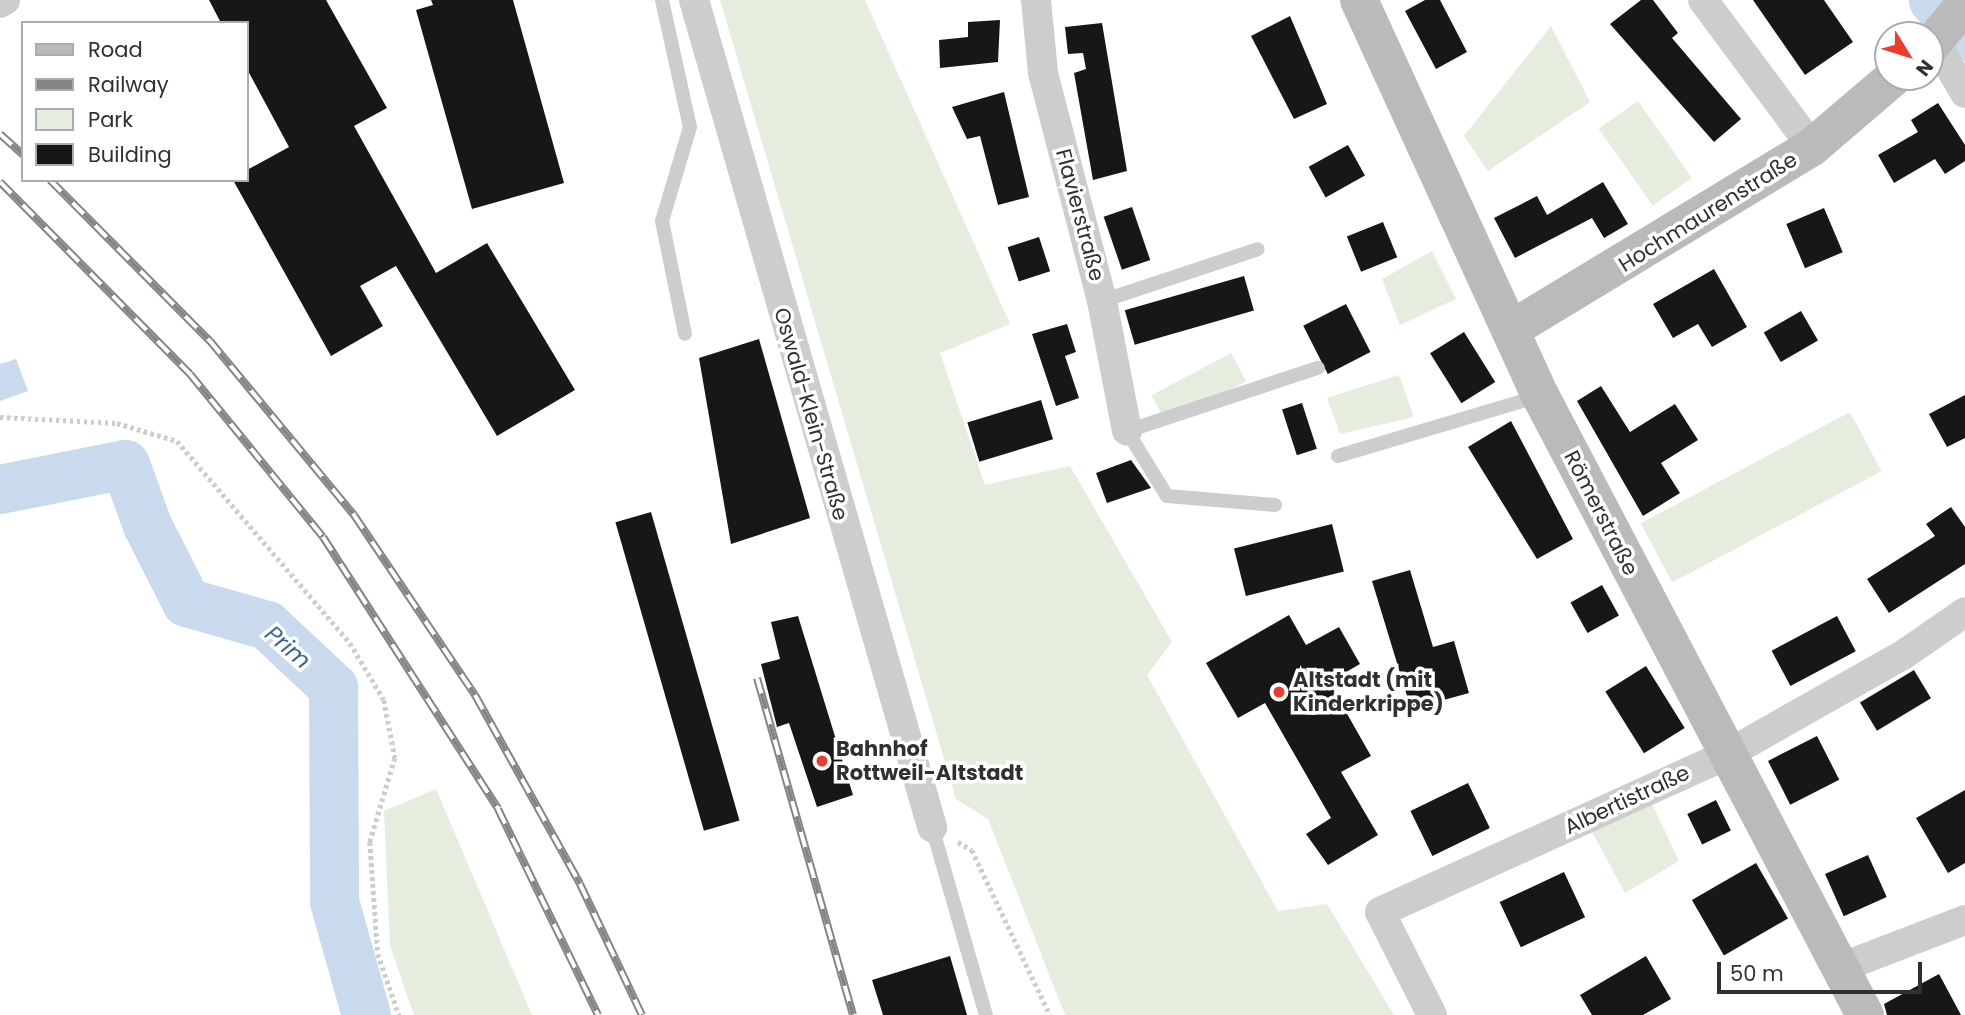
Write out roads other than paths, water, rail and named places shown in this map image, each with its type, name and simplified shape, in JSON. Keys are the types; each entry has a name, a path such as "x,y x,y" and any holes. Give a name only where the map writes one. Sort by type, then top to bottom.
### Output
{"street":[{"path":"0,3 5,0"},
{"name":"Oswald-Klein-Straße","path":"694,0 890,698 932,827"},
{"name":"Flavierstraße","path":"1036,0 1043,73 1102,301 1128,431"},
{"name":"Römerstraße","path":"1359,0 1540,395 1726,755 1865,1015"},
{"path":"1703,0 1812,147"},
{"path":"1944,30 1965,4"},
{"path":"1944,61 1965,93"},
{"name":"Hochmaurenstraße","path":"1510,330 1812,147 1878,91"},
{"name":"Albertistraße","path":"1432,1015 1380,912 1726,755 1903,655 1965,612"},
{"path":"1840,968 1965,920"}],"lane":[{"path":"662,0 690,127 662,221 685,334"},
{"path":"1102,301 1258,249"},
{"path":"1275,505 1167,496 1128,431 1318,368"},
{"path":"1338,456 1540,395"},
{"path":"932,827 986,1015"}],"water":[{"path":"16,359 28,391 0,401 0,364"}],"waterway":[{"path":"1933,0 1965,36"},
{"name":"Prim","path":"0,489 125,464 147,525 186,602 267,625 333,687 334,901 366,1015"}],"railway":[{"path":"0,134 21,153"},
{"path":"0,182 190,374 323,537 498,809 598,1015"},
{"path":"52,182 210,341 354,515 475,695 580,884 642,1015"},
{"path":"757,678 853,1015"}],"place":[{"name":"Altstadt (mit Kinderkrippe)","path":"1279,692"},
{"name":"Bahnhof Rottweil-Altstadt","path":"822,761"}]}
